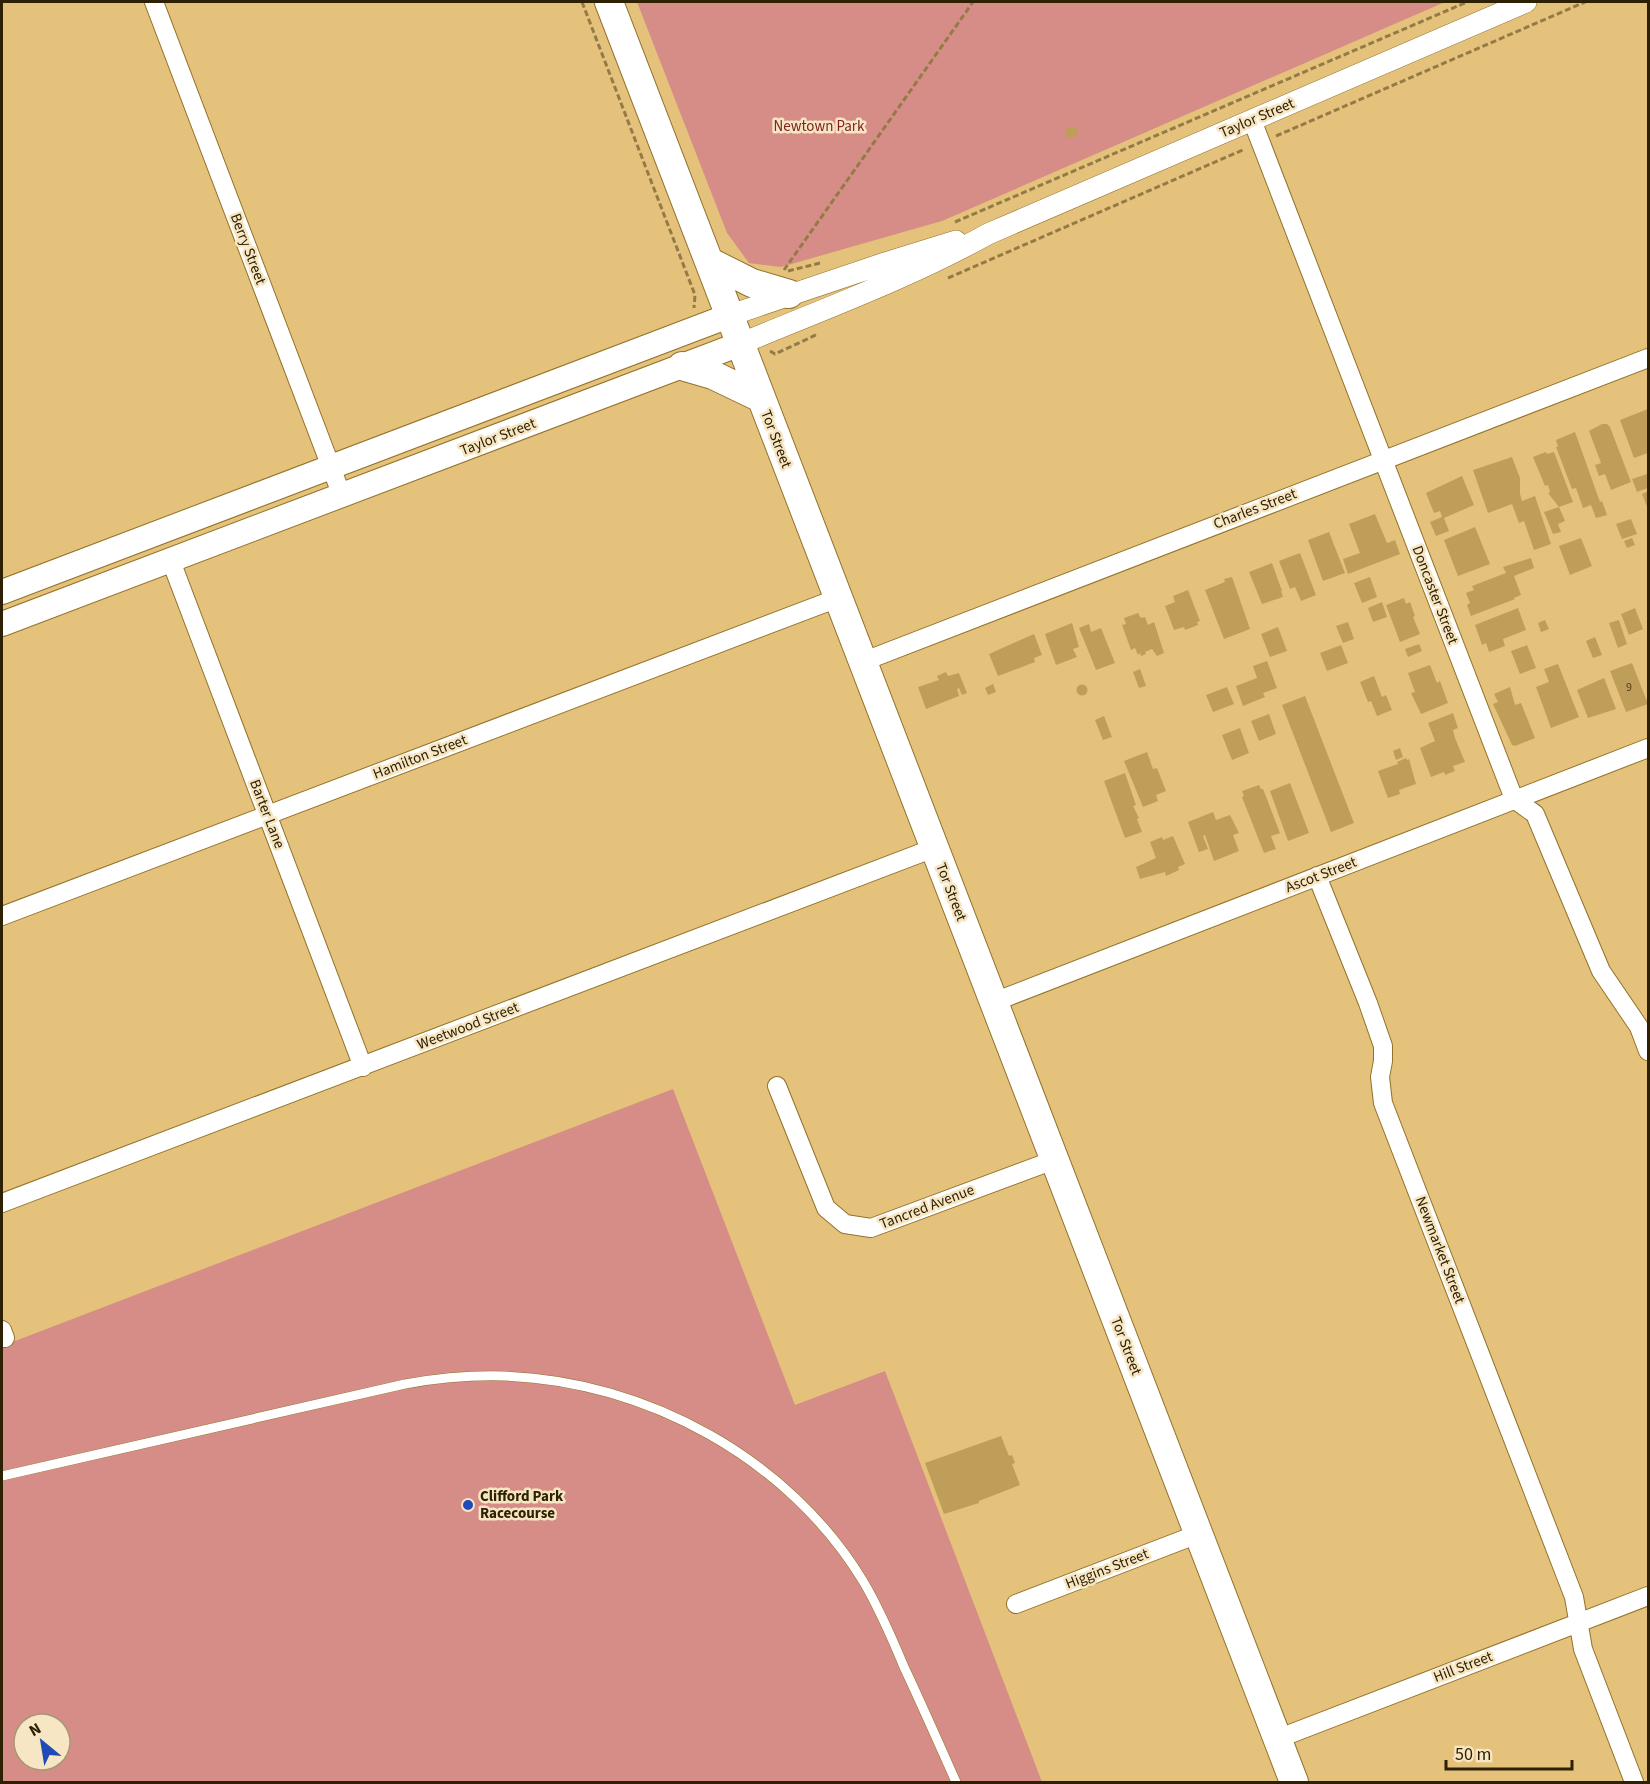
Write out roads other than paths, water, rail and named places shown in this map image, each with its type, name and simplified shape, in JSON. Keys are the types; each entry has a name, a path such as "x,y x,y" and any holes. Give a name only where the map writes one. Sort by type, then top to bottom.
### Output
{"highway":[{"name":"Tor Street","path":"609,2 1277,1739 1290,1781"},
{"path":"710,262 752,283 789,294"},
{"path":"681,366 712,375 760,398"}],"main road":[{"name":"Taylor Street","path":"2,592 730,315"},
{"name":"Taylor Street","path":"2,624 740,344"}],"street":[{"name":"Berry Street","path":"154,2 342,496"},
{"name":"Taylor Street","path":"740,344 945,258 988,234 1526,2"},
{"name":"Doncaster Street","path":"1252,120 1514,799 1535,814 1601,971 1639,1027 1648,1051"},
{"name":"Taylor Street","path":"730,315 939,245 988,234"},
{"name":"Charles Street","path":"862,662 1648,358"},
{"name":"Barter Lane","path":"171,561 363,1067"},
{"name":"Hamilton Street","path":"2,916 838,598"},
{"name":"Ascot Street","path":"994,1002 1648,748"},
{"name":"Weetwood Street","path":"2,1203 934,848"},
{"name":"Newmarket Street","path":"1317,876 1383,1046 1380,1077 1383,1102 1574,1597 1584,1649 1635,1782"},
{"name":"Tancred Avenue","path":"777,1086 826,1208 845,1224 871,1228 1054,1160"},
{"name":"Higgins Street","path":"1016,1604 1198,1534"},
{"name":"Hill Street","path":"1277,1739 1648,1596"}],"lane":[{"path":"2,1476 437,1378 471,1376 536,1378 619,1396 681,1420 744,1456 800,1502 822,1526 863,1581 881,1614 956,1782"}],"place":[{"name":"Clifford Park Racecourse","path":"468,1505"}],"park label":[{"name":"Newtown Park","path":"819,126"}]}
